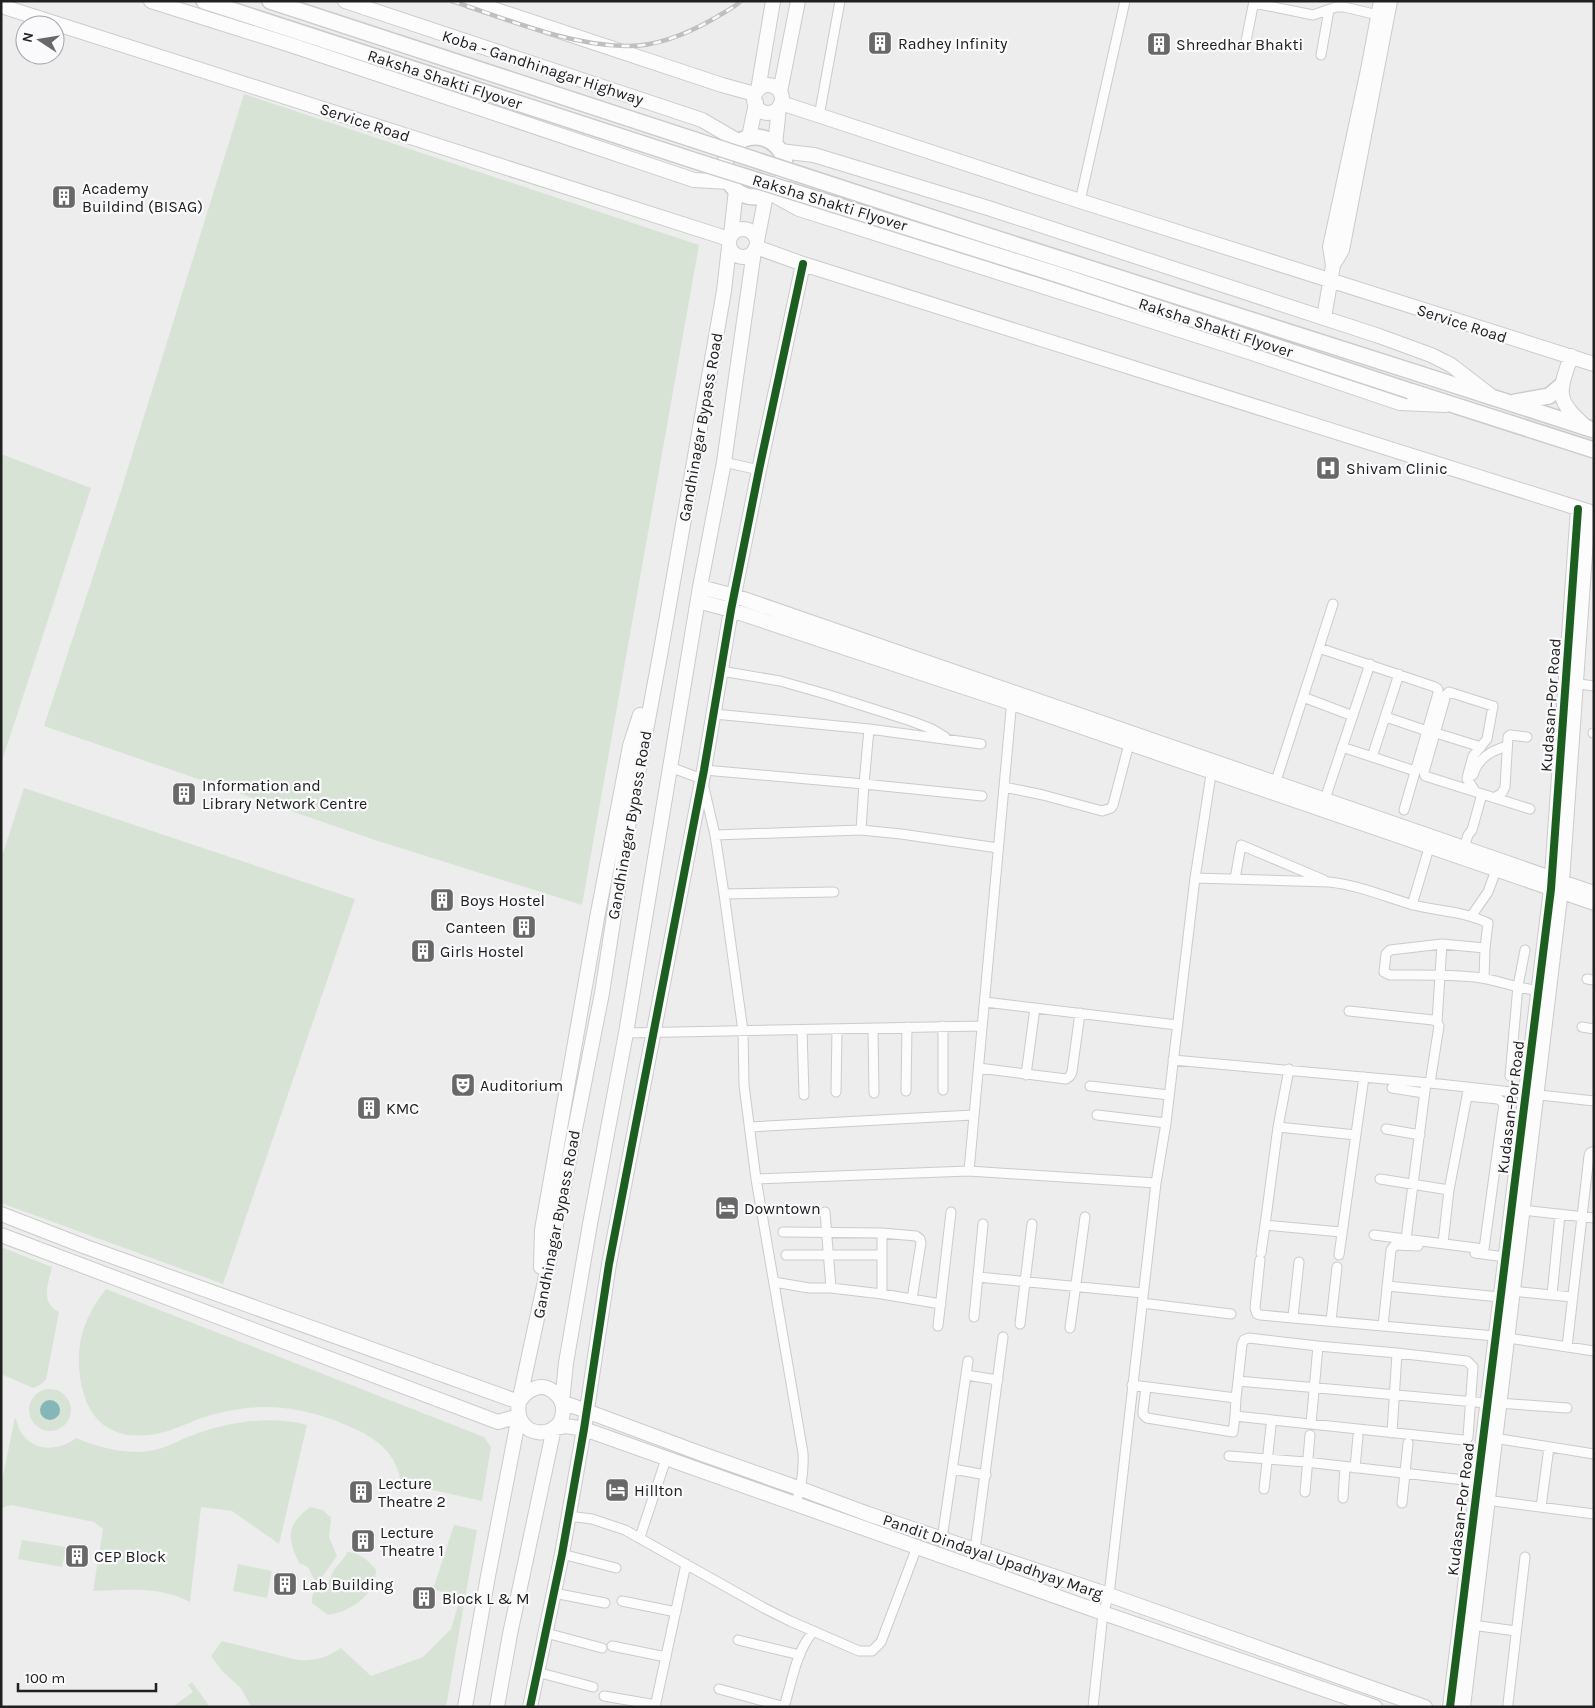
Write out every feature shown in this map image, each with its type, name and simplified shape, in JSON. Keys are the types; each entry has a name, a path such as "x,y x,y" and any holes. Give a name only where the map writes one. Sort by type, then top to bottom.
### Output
{"main road":[{"name":"Raksha Shakti Flyover","path":"204,1 708,165 1056,274 1455,406"},
{"name":"Raksha Shakti Flyover","path":"270,1 973,232 1590,429"},
{"path":"758,137 767,139 778,148 784,164 784,174 780,184 768,194 749,196 732,186 726,174 726,158 730,150 744,139 758,137"},
{"path":"1502,401 1544,398 1554,394 1561,386"},
{"path":"1455,406 1594,450"}],"street":[{"path":"151,1 294,46 694,180 732,186"},
{"name":"Koba - Gandhinagar Highway","path":"345,1 702,120 744,139"},
{"path":"468,1 756,95"},
{"path":"744,139 756,95 773,1"},
{"path":"798,1 780,101 778,148 814,155 997,211 1431,355 1451,365 1502,401"},
{"path":"819,116 840,1"},
{"path":"1080,201 1125,1"},
{"path":"1333,265 1342,250 1390,1"},
{"path":"1246,41 1254,2 1313,15 1336,7 1379,8 1368,70 1330,247 1333,265 1324,318"},
{"name":"Service Road","path":"1,6 730,240"},
{"path":"1321,55 1329,10"},
{"path":"766,85 775,87 780,101 776,110 766,112 758,108 756,95 766,85"},
{"name":"Service Road","path":"780,101 819,116 1080,201 1594,364"},
{"name":"Gandhinagar Bypass Road","path":"465,1707 519,1409 602,993 627,829 661,650 724,291 730,240 732,186"},
{"path":"768,194 799,209 1102,307 1252,353 1400,403 1455,406"},
{"name":"Gandhinagar Bypass Road","path":"562,1402 566,1363 626,1033 700,587 724,462 756,246 768,194"},
{"path":"739,229 748,230 752,232 756,246 748,256 739,256 731,251 730,240 739,229"},
{"path":"756,246 803,264 1587,511"},
{"path":"530,1707 562,1554 584,1430 609,1264 703,775 733,603 803,264"},
{"path":"1571,356 1561,386 1561,395 1567,409 1590,429"},
{"path":"724,462 759,470"},
{"name":"Kudasan-Por Road","path":"1506,1294 1505,1257 1531,1095 1557,885 1577,596 1587,511"},
{"path":"700,587 733,603 1013,697 1274,788 1429,848 1496,870 1594,893"},
{"path":"698,601 733,603"},
{"path":"1274,788 1333,604"},
{"path":"1319,648 1400,674 1438,689 1424,772 1425,776 1530,809"},
{"path":"1325,799 1370,664"},
{"path":"721,671 780,681 829,695 932,729 948,739"},
{"path":"1372,756 1400,674"},
{"path":"1571,683 1594,686"},
{"path":"1404,810 1415,771 1446,695 1449,692 1453,692 1493,706 1486,739 1473,756 1468,779 1478,793 1472,830 1466,842"},
{"path":"1013,697 1129,744 1212,766"},
{"path":"968,1171 1013,697"},
{"path":"1303,697 1352,716"},
{"path":"714,714 869,729 981,744"},
{"path":"1386,717 1481,747"},
{"path":"861,830 869,729"},
{"path":"1494,798 1502,793 1505,787 1508,737 1510,735 1527,737"},
{"path":"1004,787 1043,794 1102,811 1106,810 1113,805 1129,744"},
{"path":"1471,782 1478,762 1490,753 1507,746"},
{"path":"1342,747 1415,771"},
{"path":"1093,1707 1103,1614 1108,1595 1156,1183 1166,1123 1195,878 1212,766"},
{"path":"670,767 703,775 864,784 982,796"},
{"path":"703,775 715,835 743,1031 744,1085 756,1179 803,1453 804,1471 801,1489 795,1505"},
{"path":"1274,788 1325,799 1466,842 1594,904"},
{"path":"715,835 861,830 998,848"},
{"path":"1235,879 1241,845 1329,882"},
{"path":"1412,905 1429,848"},
{"path":"1472,916 1488,892 1496,870"},
{"path":"1195,878 1329,882 1352,886 1412,905 1472,916 1488,923 1484,978"},
{"name":"Kudasan-Por Road","path":"1450,1707 1483,1483 1506,1294 1522,1210 1538,990 1557,885"},
{"path":"724,894 834,892"},
{"path":"1485,948 1442,944 1390,950 1386,954 1383,968 1384,972 1390,975 1441,974 1484,978 1518,986 1526,990 1538,990"},
{"path":"1406,1239 1424,1093 1428,1083 1439,1026 1437,1022 1442,944"},
{"path":"1510,1076 1518,986 1525,950"},
{"path":"985,1002 1177,1025"},
{"path":"1026,1075 1035,1008"},
{"path":"1349,1011 1437,1022"},
{"path":"978,1068 1066,1079 1070,1076 1080,1013"},
{"path":"943,1026 943,1090"},
{"path":"626,1033 982,1026"},
{"path":"906,1091 907,1027"},
{"path":"1582,1027 1594,1029"},
{"path":"872,1028 874,1093"},
{"path":"836,1092 837,1029"},
{"path":"802,1030 804,1095"},
{"path":"1173,1060 1428,1083 1498,1099 1504,1103 1484,1249 1374,1235"},
{"path":"1288,1069 1265,1225 1256,1312 1260,1315 1501,1337 1594,1351"},
{"path":"1339,1255 1364,1077"},
{"path":"1090,1086 1169,1095"},
{"path":"1392,1088 1424,1093"},
{"path":"1467,1092 1531,1095 1594,1101"},
{"path":"1443,1243 1449,1190 1467,1092"},
{"path":"750,1127 973,1115"},
{"path":"1096,1115 1166,1123"},
{"path":"1278,1127 1356,1135"},
{"path":"1386,1129 1420,1135"},
{"path":"1566,1347 1589,1156 1594,1151"},
{"path":"756,1179 968,1171 1156,1183"},
{"path":"1380,1179 1449,1190"},
{"path":"1522,1210 1594,1218"},
{"path":"825,1212 831,1288"},
{"path":"938,1326 951,1212"},
{"path":"1,1214 519,1409"},
{"path":"1552,1295 1560,1214"},
{"path":"1070,1328 1085,1217"},
{"path":"974,1317 984,1224"},
{"path":"1020,1324 1032,1224"},
{"path":"1265,1225 1341,1232"},
{"path":"783,1232 882,1233 916,1236 920,1239 920,1250 912,1299"},
{"path":"882,1233 882,1294"},
{"path":"1,1235 498,1422 519,1409"},
{"path":"1383,1326 1391,1250 1395,1245 1450,1249 1505,1257"},
{"path":"82,1264 86,1247"},
{"path":"786,1255 881,1255"},
{"path":"1293,1318 1299,1262"},
{"path":"1331,1321 1337,1268"},
{"path":"978,1277 1143,1293"},
{"path":"774,1282 809,1288 831,1288 882,1294 940,1304"},
{"path":"1387,1286 1572,1297"},
{"path":"1142,1303 1230,1314"},
{"path":"968,1566 975,1550 1003,1337"},
{"path":"1146,1387 1143,1414 1147,1418 1233,1432 1242,1344 1244,1340 1250,1338 1318,1346 1397,1352 1470,1363 1473,1367 1467,1440 1235,1416"},
{"path":"1311,1424 1318,1346"},
{"path":"1392,1433 1397,1352"},
{"path":"942,1539 968,1361"},
{"path":"966,1375 998,1380"},
{"path":"1238,1381 1471,1402 1567,1408"},
{"path":"1132,1385 1236,1398"},
{"path":"497,1707 510,1634 554,1428 562,1416 562,1402 552,1390 537,1388 529,1390 523,1395 519,1409 522,1423 533,1432 540,1433 554,1428"},
{"name":"Pandit Dindayal Upadhyay Marg","path":"562,1402 693,1451 1425,1707"},
{"name":"Kudasan-Por Road","path":"1463,1707 1486,1500 1483,1483 1494,1438 1493,1403"},
{"name":"Pandit Dindayal Upadhyay Marg","path":"554,1428 566,1426 584,1430 1103,1614 1375,1707"},
{"path":"1264,1489 1271,1426"},
{"path":"1305,1492 1310,1435"},
{"path":"1355,1468 1358,1436"},
{"path":"1494,1438 1594,1454"},
{"path":"1402,1503 1408,1443"},
{"path":"1541,1507 1549,1447"},
{"path":"1229,1456 1483,1483"},
{"path":"640,1537 666,1459"},
{"path":"1343,1498 1345,1467"},
{"path":"952,1469 986,1475"},
{"path":"1486,1500 1594,1514"},
{"path":"568,1516 611,1524 640,1537 764,1608 860,1651 872,1651 881,1642 917,1547"},
{"path":"562,1554 616,1568"},
{"path":"1508,1704 1525,1557"},
{"path":"604,1696 656,1706 686,1564"},
{"path":"554,1593 605,1603"},
{"path":"622,1601 676,1612"},
{"path":"1472,1625 1516,1631"},
{"path":"719,1689 785,1707 800,1655 809,1636 814,1631"},
{"path":"546,1633 602,1648"},
{"path":"738,1640 800,1655"},
{"path":"612,1646 666,1657"},
{"path":"538,1672 593,1687"}],"green space":[{"path":"244,94 699,245 582,905 375,840 44,726 118,500"},
{"path":"1,454 91,488 1,764"},
{"path":"24,788 355,899 223,1284 1,1203 1,859"},
{"path":"1,1247 52,1267 47,1286 47,1298 49,1304 59,1312 46,1380 33,1388 1,1374"},
{"path":"106,1289 484,1437 491,1447 482,1501 401,1483 396,1464 386,1450 372,1438 342,1423 302,1411 262,1407 221,1412 168,1431 150,1435 135,1436 108,1428 98,1420 90,1408 84,1394 79,1365 80,1341 83,1330 92,1309"},
{"path":"50,1389 65,1395 71,1410 65,1425 50,1431 35,1425 29,1410 35,1395"},
{"path":"15,1417 20,1431 25,1438 39,1446 46,1448 61,1446 76,1438 108,1448 130,1452 152,1451 204,1431 248,1421 293,1422 307,1425 279,1544 232,1511 201,1507 190,1602 167,1593 155,1591 93,1591 103,1529 94,1522 11,1505 1,1508 1,1486"},
{"path":"310,1507 323,1510 331,1518 329,1537 337,1556 320,1580 315,1581 308,1567 299,1563 291,1539 291,1532 296,1520"},
{"path":"454,1525 477,1530 446,1707 251,1707 241,1688 222,1671 211,1656 222,1641 298,1660 320,1658 341,1648 371,1676 423,1657 451,1629 460,1598 433,1589"},
{"path":"22,1540 66,1547 62,1567 18,1559"},
{"path":"347,1552 360,1555 370,1563 376,1570 375,1579 372,1587 360,1601 345,1610 328,1615 312,1603 312,1597 315,1590 323,1588 327,1584"},
{"path":"238,1564 272,1571 267,1598 233,1591"},
{"path":"192,1682 210,1707 172,1707 193,1692 188,1685"}],"water":[{"path":"50,1400 57,1403 60,1410 57,1417 50,1420 43,1417 40,1410 43,1403"}],"railway":[{"path":"452,1 559,36 603,45 625,46 661,42 684,34 715,18 741,1"}],"cycle path":[{"path":"530,1707 562,1554 584,1429 609,1264 704,770 731,610 803,264"},
{"path":"1450,1707 1551,889 1578,509"}],"place":[{"name":"Radhey Infinity","path":"880,43"},
{"name":"Shreedhar Bhakti","path":"1159,44"},
{"name":"Academy Buildind (BISAG)","path":"64,197"},
{"name":"Shivam Clinic","path":"1328,468"},
{"name":"Information and Library Network Centre","path":"184,794"},
{"name":"Boys Hostel","path":"442,900"},
{"name":"Canteen","path":"524,927"},
{"name":"Girls Hostel","path":"423,951"},
{"name":"Auditorium","path":"463,1085"},
{"name":"KMC","path":"369,1108"},
{"name":"Downtown","path":"727,1208"},
{"name":"Hillton","path":"617,1490"},
{"name":"Lecture Theatre 2","path":"361,1492"},
{"name":"Lecture Theatre 1","path":"363,1541"},
{"name":"CEP Block","path":"77,1556"},
{"name":"Lab Building","path":"285,1584"},
{"name":"Block L & M","path":"424,1598"}]}
